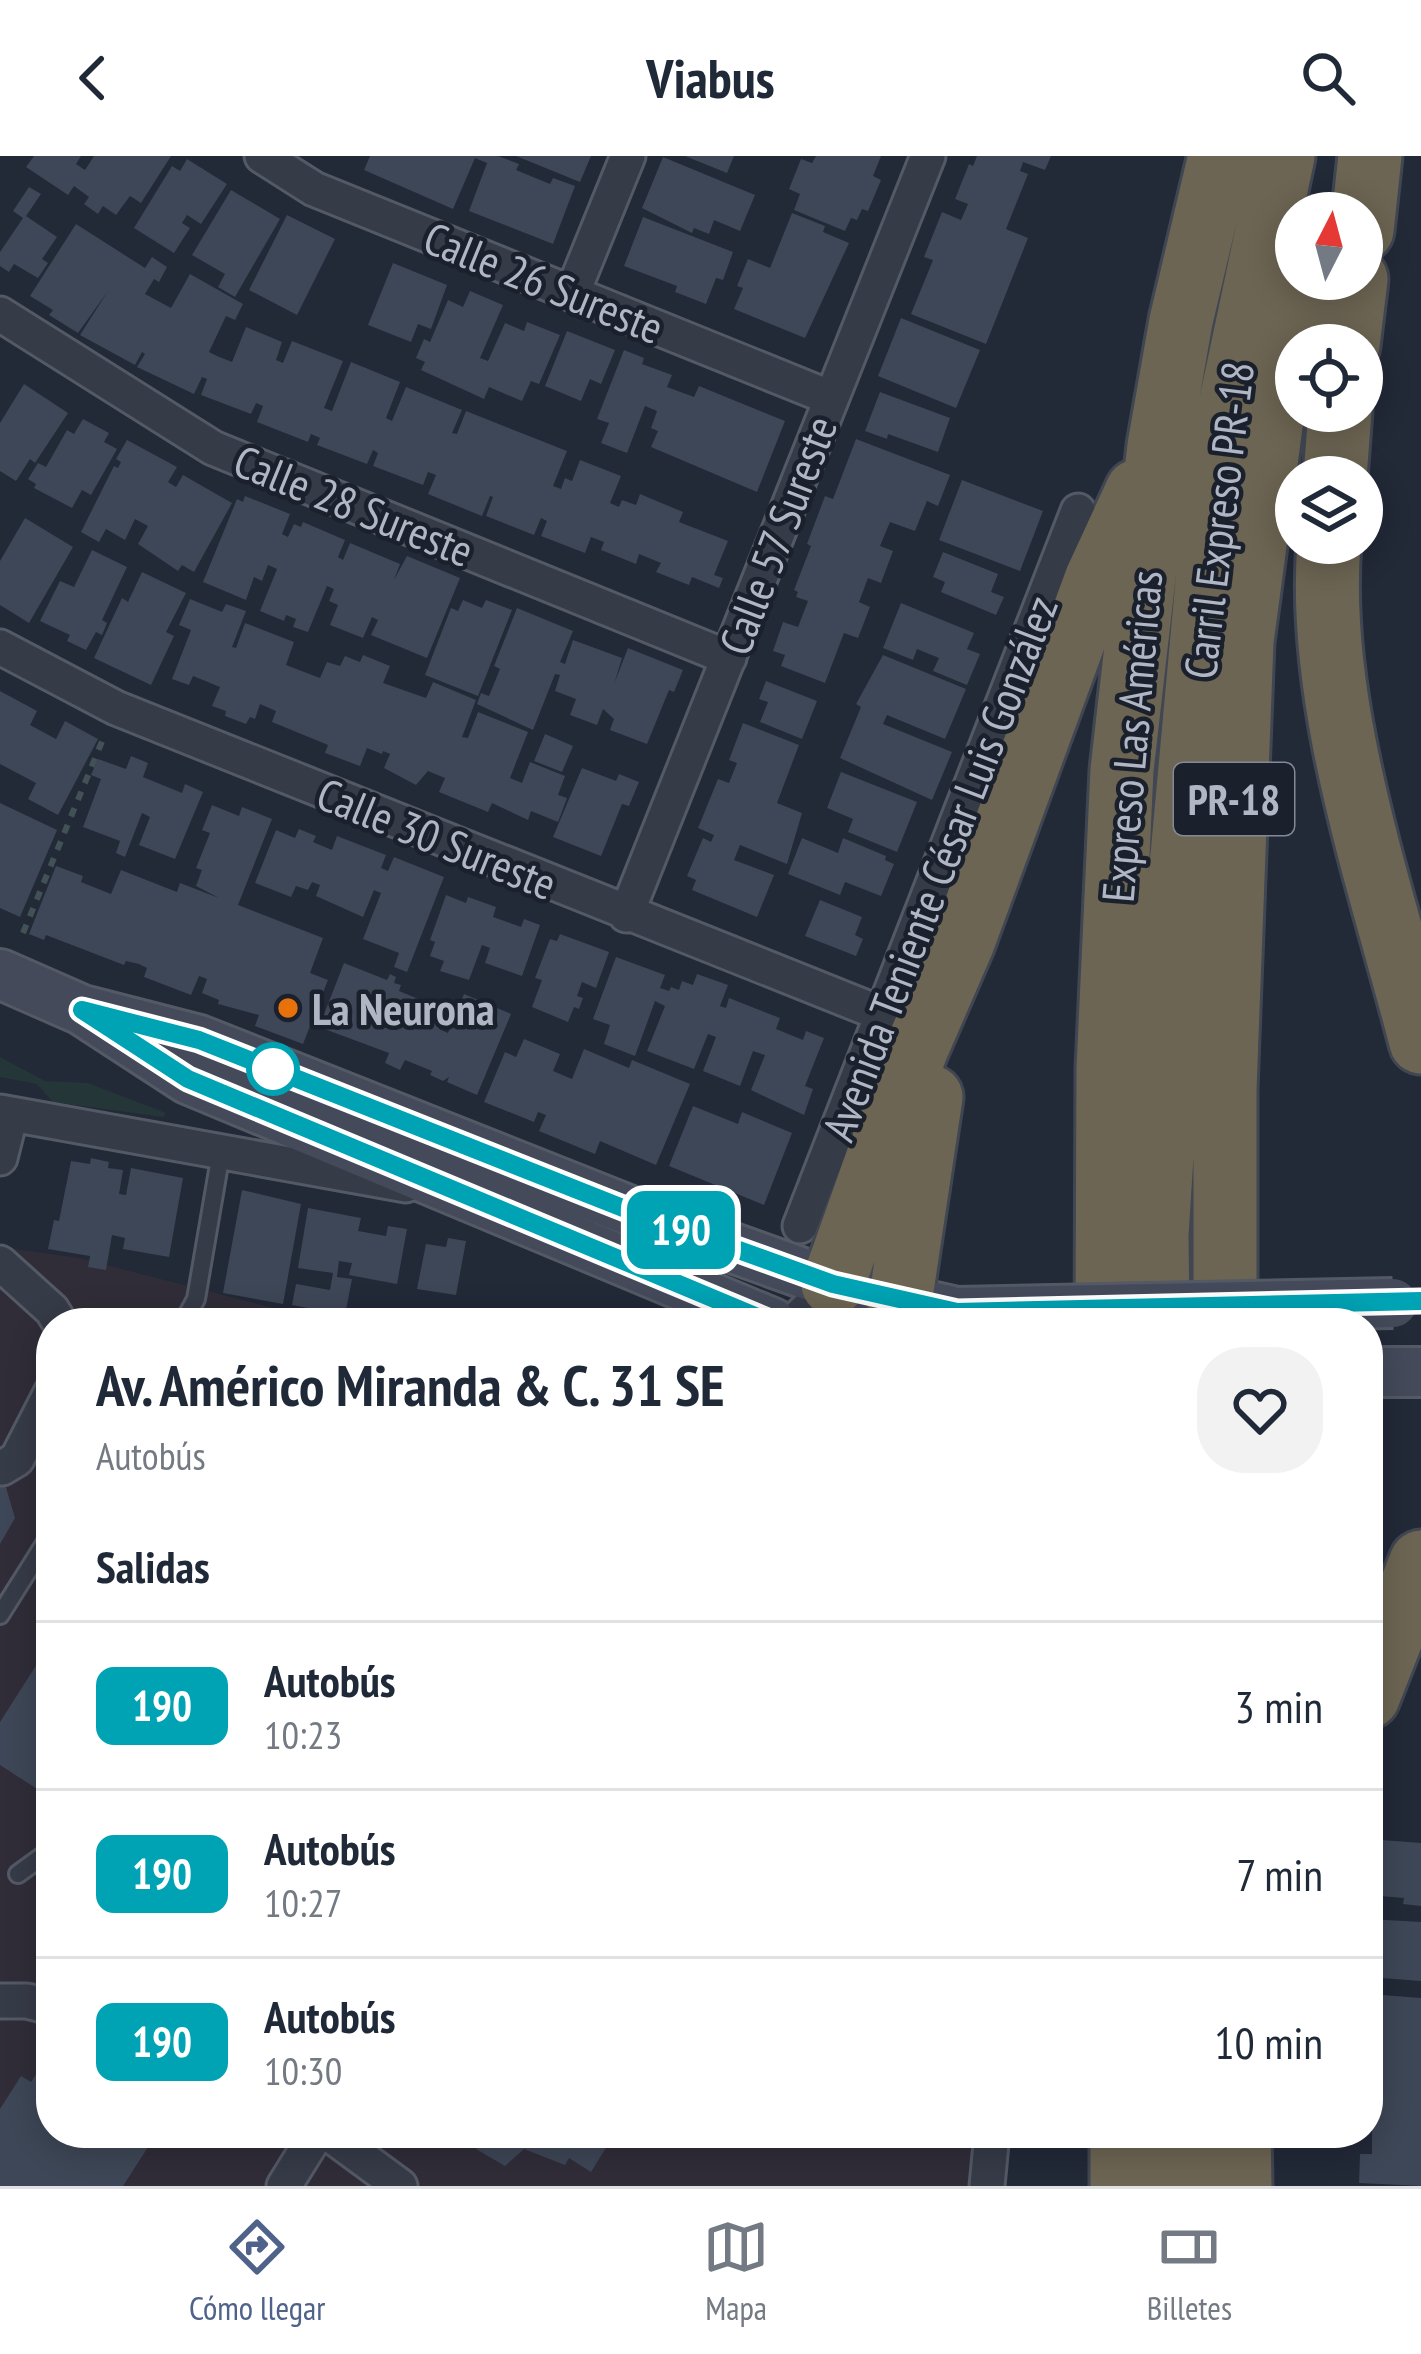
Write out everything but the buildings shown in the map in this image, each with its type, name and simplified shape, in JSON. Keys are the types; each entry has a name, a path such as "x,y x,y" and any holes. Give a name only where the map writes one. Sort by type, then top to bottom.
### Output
{"highway":[{"name":"Expreso Las Américas","path":"1107,1308 1108,1068 1122,770 1159,446 1181,321 1220,156"},
{"name":"Carril Expreso PR-18","path":"1158,1308 1157,1235 1179,888 1218,461 1282,156"},
{"path":"1319,192 1327,156"},
{"path":"1366,192 1370,156"},
{"name":"PR-18","path":"1225,1308 1225,1089 1242,641 1274,411 1297,300"},
{"path":"821,1308 916,1050 964,942 1096,580 1159,446"},
{"path":"1329,564 1329,646 1336,705 1421,1042"},
{"name":"Carril Expreso PR-18","path":"1179,888 1187,1308"},
{"path":"918,1308 924,1131 964,942"},
{"path":"1383,1659 1421,1562"},
{"path":"1122,2148 1123,2186"},
{"path":"1184,2148 1184,2186"},
{"path":"1239,2148 1240,2186"}],"street":[{"name":"Calle 26 Sureste","path":"262,156 314,189 830,398"},
{"path":"314,189 327,156"},
{"path":"572,294 628,156"},
{"name":"Calle 57 Sureste","path":"626,915 928,156"},
{"name":"Calle 28 Sureste","path":"0,314 213,448 729,658"},
{"name":"Avenida Teniente César Luis González","path":"800,1226 1078,511"},
{"name":"Calle 30 Sureste","path":"0,647 116,708 882,1014"},
{"path":"12,953 82,1010 188,1079 459,1194 696,1305"},
{"path":"82,1010 199,1040 633,1212 816,1308"},
{"path":"0,1158 6,1113 459,1194"},
{"path":"0,1263 50,1308"},
{"path":"1114,1308 1407,1302"},
{"path":"2,1468 17,1459 36,1423"},
{"path":"0,2001 36,2003"},
{"path":"284,2186 307,2148"},
{"path":"348,2148 400,2186"},
{"path":"987,2186 991,2148"}],"lane":[{"path":"194,1308 221,1153"},
{"path":"0,1615 36,1558"},
{"path":"18,1874 36,1861"}],"path":[{"path":"12,953 116,708"}],"shaded area":[{"path":"0,1057 45,1081 88,1083 166,1113 163,1117 53,1102 37,1084 0,1077"},
{"path":"0,1247 79,1258 274,1308 36,1308 36,2148 977,2148 973,2186 0,2186"}],"bus line":[{"name":"190","path":"736,1308 188,1079 82,1010 199,1040 633,1212 833,1284 936,1308"},
{"name":"190","path":"1126,1308 1421,1301"}],"place":[{"name":"La Neurona","path":"288,1008"}]}
